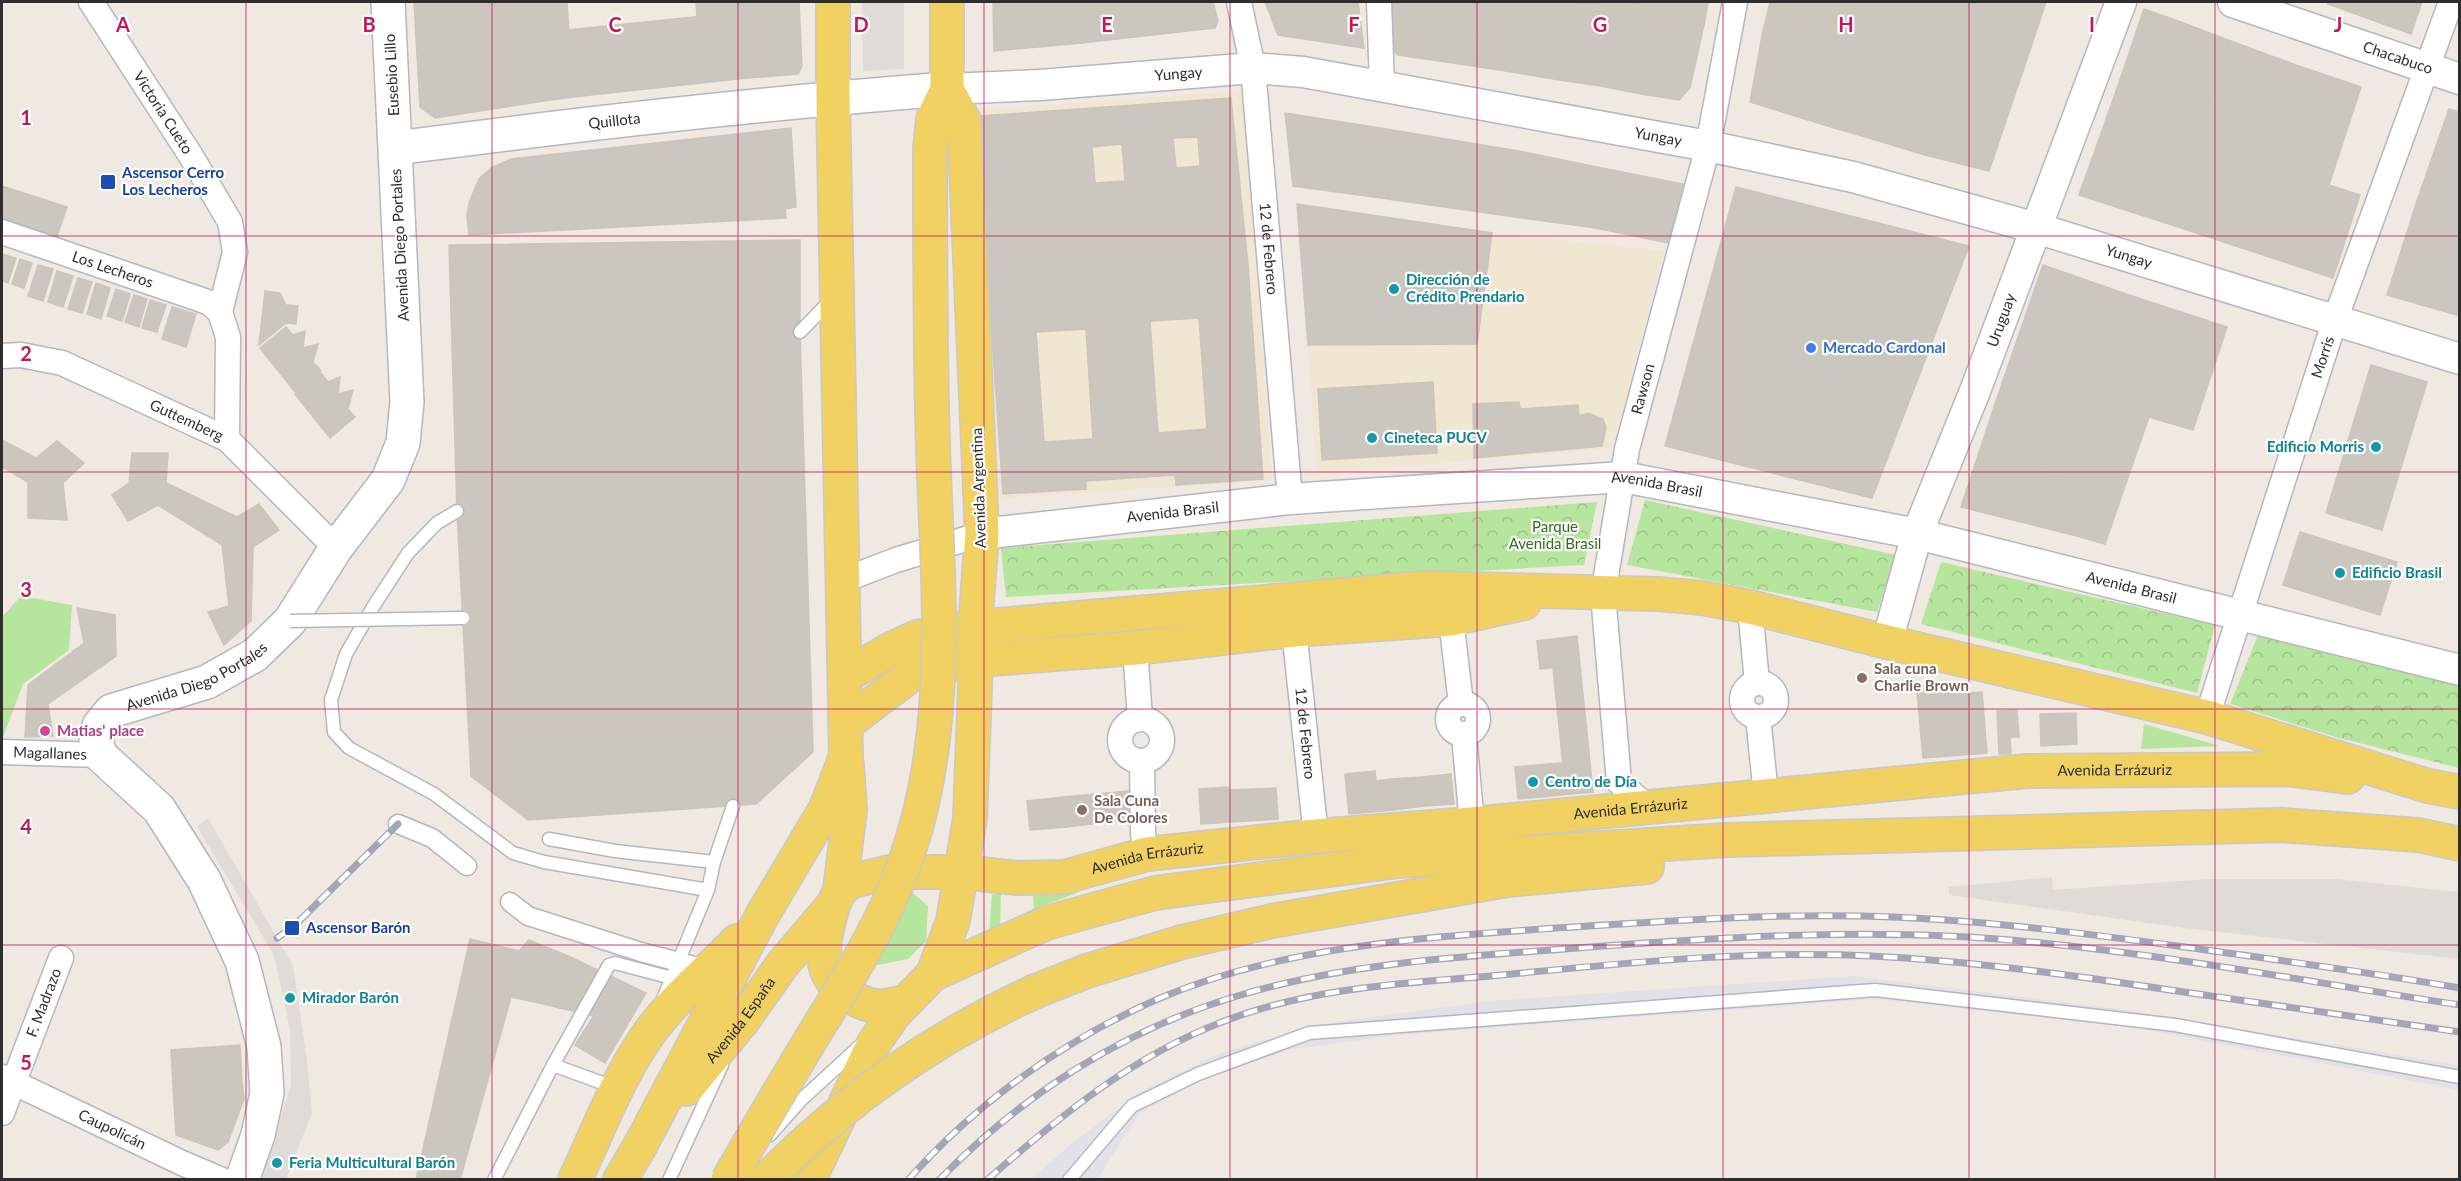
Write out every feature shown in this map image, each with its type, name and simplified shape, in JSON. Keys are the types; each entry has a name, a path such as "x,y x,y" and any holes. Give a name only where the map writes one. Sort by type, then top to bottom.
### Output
{"main road":[{"name":"Eusebio Lillo","path":"388,2 396,148"},
{"path":"833,2 846,756 850,810 836,897 825,944 828,973 838,986 862,1002 900,1008"},
{"name":"Avenida Argentina","path":"933,974 953,921 963,872 970,818 976,660 975,627 982,534 964,122 947,89 947,2"},
{"path":"730,1179 872,936 905,862 928,774 938,706 939,648 932,399 930,149 933,119 947,89"},
{"name":"Yungay","path":"833,98 947,89"},
{"name":"Quillota","path":"396,148 528,131 833,98"},
{"name":"Avenida Diego Portales","path":"100,755 96,740 99,726 111,711 207,682 255,655 290,621 336,548 388,480 404,443 407,402 396,148"},
{"path":"846,676 889,650 917,637 975,627 1424,588 1658,594 1704,598 1750,607 1887,642 2207,717 2428,786 2460,792"},
{"path":"847,723 915,672 976,660 1135,648 1294,630 1451,619 1587,593"},
{"path":"100,755 159,809 204,880 242,961 264,1047 267,1093 258,1135 242,1179"},
{"name":"Avenida España","path":"620,1179 640,1146 763,914 826,808 846,756"},
{"name":"Avenida Errázuriz","path":"836,897 852,881 890,872 963,872 1017,878 1064,877 1147,854 1316,836 1472,824 2027,771 2288,770 2428,786"},
{"path":"970,818 999,861 1017,878"},
{"path":"809,1179 874,1043 900,1008 933,974 1046,923 1155,893 1398,861 1727,840 2281,825 2418,835 2460,844"},
{"path":"766,1179 811,1137 870,1090 927,1050 997,1008 1087,971 1182,942 1272,921 1508,880 2037,832"},
{"name":"Avenida España","path":"640,1146 741,1023 782,965 836,897"},
{"path":"575,1179 617,1088 645,1038 679,997 709,970 763,914"}],"street":[{"name":"Victoria Cueto","path":"91,2 191,156 230,222 235,252 220,312 228,337 227,439"},
{"name":"12 de Febrero","path":"1239,2 1253,68 1290,499"},
{"path":"1379,2 1382,86"},
{"name":"Rawson","path":"1619,782 1587,593 1623,477 1627,449 1708,146 1735,2"},
{"name":"Uruguay","path":"1887,642 1917,534 1975,391 2121,2"},
{"name":"Chacabuco","path":"2233,2 2460,79"},
{"name":"Morris","path":"2207,717 2335,320 2451,2"},
{"name":"Yungay","path":"947,89 1040,85 1253,68 1303,72 1382,86 1708,146 1853,177 2036,228 2460,360"},
{"name":"Los Lecheros","path":"2,232 210,303 220,312"},
{"name":"Guttemberg","path":"2,356 21,355 62,363 227,439 336,548"},
{"name":"Avenida Brasil","path":"844,580 896,560 982,534 1290,499 1623,477 1917,534 2460,670"},
{"path":"1750,607 1758,682 1772,689 1776,699 1776,704 1769,713 1758,717 1766,795"},
{"path":"1451,619 1461,704 1474,709 1478,717 1476,727 1464,735 1472,824"},
{"name":"12 de Febrero","path":"1294,630 1316,836"},
{"path":"1135,648 1140,718 1158,726 1163,739 1155,756 1142,761 1143,834 1147,854"},
{"name":"Magallanes","path":"2,752 100,755"},
{"path":"1592,811 1619,782 1646,806"},
{"path":"398,824 432,838 467,866"},
{"path":"510,902 528,916 675,970 709,970"},
{"name":"F. Madrazo","path":"2,1113 8,1080 61,958"},
{"name":"Caupolicán","path":"8,1080 182,1163 222,1179"}],"lane":[{"path":"800,332 837,292"},
{"path":"457,511 436,523 408,553 346,654 331,700 334,732 349,748 434,794 513,853 544,862 708,890"},
{"path":"290,621 463,618"},
{"path":"645,1038 708,890 714,862 733,806"},
{"path":"549,839 615,851 714,862"},
{"path":"494,1179 553,1065 609,965 615,963 675,970"},
{"path":"1069,1179 1132,1106 1198,1074 1310,1033 1875,990 2175,1025 2460,1077"},
{"path":"730,1179 801,1101 900,1008"},
{"path":"669,1179 741,1023"},
{"path":"553,1065 617,1088"}],"shaded area":[{"path":"862,2 904,2 904,69 863,71"},
{"path":"1243,91 1272,480 998,499 977,110"},
{"path":"1492,233 1664,251 1614,448 1317,474 1308,345 1477,344"},
{"name":"Mirador Barón","path":"208,818 293,966 307,1060 312,1113 286,1179 261,1179 291,1086 290,1030 274,955 197,827"},
{"path":"2052,877 2053,890 2209,879 2336,879 2459,892 2459,959 2184,928 1949,895 1949,887"},
{"path":"1855,976 2125,1010 2459,1065 2459,1090 2138,1028 1876,999 1397,1035 1288,1050 1204,1079 1140,1113 1097,1179 1030,1180 1075,1141 1142,1091 1223,1052 1314,1025 1489,1001"}],"green space":[{"name":"Parque Avenida Brasil","path":"1645,500 1896,555 1877,612 1627,565"},
{"name":"Parque Avenida Brasil","path":"1597,502 1584,565 1006,597 1001,548"},
{"path":"1941,562 2215,625 2197,693 1921,624"},
{"path":"21,596 72,605 69,650 23,684 2,740 2,617"},
{"path":"2258,635 2459,685 2459,768 2339,738 2230,704"},
{"path":"2144,724 2220,746 2141,749"},
{"path":"1080,892 1034,909 1033,895"},
{"path":"913,893 928,906 926,941 908,959 878,965 868,953 877,900"},
{"path":"992,894 1001,894 1000,929 989,934"}],"building":[{"path":"414,2 531,2 537,102 435,118 420,107"},
{"path":"531,2 567,2 573,97 537,102"},
{"path":"696,2 733,2 733,13 697,16"},
{"path":"733,2 799,2 802,66 798,74 737,79"},
{"path":"993,2 1075,2 1082,43 994,51"},
{"path":"1075,2 1213,2 1218,21 1215,28 1082,43"},
{"path":"1265,2 1358,2 1364,48 1278,35"},
{"path":"1391,2 1471,2 1473,66 1398,55 1391,48"},
{"path":"1471,2 1521,2 1518,73 1473,66"},
{"path":"1521,2 1562,2 1560,80 1518,73"},
{"path":"1562,2 1615,4 1600,86 1560,80"},
{"path":"1615,2 1708,2 1705,20 1615,4"},
{"path":"1770,2 1777,2 1825,23 1816,50 1762,36"},
{"path":"1777,2 1856,2 1846,30"},
{"path":"1856,2 1920,2 1909,35 1866,22 1861,36 1846,30"},
{"path":"1920,2 1969,2 1952,47 1909,35"},
{"path":"1969,2 2046,2 2027,59 1956,37"},
{"path":"2329,2 2370,2 2364,17 2328,4"},
{"path":"2370,2 2422,2 2411,34 2364,17"},
{"path":"1615,4 1662,13 1647,95 1600,86"},
{"path":"2144,9 2181,22 2163,91 2122,74"},
{"path":"733,13 737,79 573,97 568,30"},
{"path":"1662,13 1705,20 1690,88 1679,100 1647,95"},
{"path":"1866,22 1916,37 1879,141 1831,127"},
{"path":"2181,22 2228,40 2202,126 2180,118 2187,102 2163,91"},
{"path":"1825,23 1861,36 1831,127 1750,102 1762,36 1816,50"},
{"path":"1916,37 1952,47 1956,37 1967,40 1925,155 1879,141"},
{"path":"1967,40 2027,59 1989,171 1925,155"},
{"path":"2228,40 2293,64 2265,147 2202,126"},
{"path":"2293,64 2361,87 2329,185 2360,195 2333,278 2169,224 2202,126 2265,147"},
{"path":"2122,74 2187,102 2180,118 2202,126 2191,157 2103,128"},
{"path":"1231,98 1248,265 988,282 981,116","holes":["1198,137 1200,166 1176,168 1173,138","1122,144 1125,181 1095,183 1092,147"]},
{"path":"2449,109 2460,112 2460,221 2448,217 2450,211 2417,201"},
{"path":"1285,113 1392,130 1388,199 1293,186"},
{"path":"791,128 796,207 785,209 786,218 469,235 467,215 469,203 479,179 491,168 511,159"},
{"path":"2103,128 2191,157 2169,224 2079,195"},
{"path":"1392,130 1519,151 1508,216 1388,199"},
{"path":"1519,151 1607,169 1595,228 1508,216"},
{"path":"1607,169 1683,184 1669,243 1595,228"},
{"path":"2,186 67,207 55,242 2,225"},
{"name":"Mercado Cardonal","path":"1736,187 1969,246 1872,498 1665,446"},
{"path":"2417,201 2450,211 2422,305 2387,295"},
{"name":"Dirección de Crédito Prendario","path":"1297,204 1492,233 1477,344 1308,345"},
{"path":"2448,217 2460,221 2460,316 2422,305"},
{"path":"800,240 800,332 813,752 756,804 528,820 471,776 457,511 449,245"},
{"path":"2,254 16,258 8,283 2,280"},
{"path":"20,259 32,263 24,288 12,284"},
{"path":"38,265 53,269 43,301 28,296"},
{"path":"1248,265 1263,479 1176,485 1175,475 1086,481 1086,489 1003,494 988,282","holes":["1199,318 1207,429 1158,433 1150,321","1086,329 1093,439 1044,442 1036,332"]},
{"path":"2043,265 2129,295 2099,372 2016,343"},
{"path":"57,271 73,276 63,307 48,302"},
{"path":"78,278 92,282 82,313 68,309"},
{"path":"96,283 110,288 101,319 87,314"},
{"path":"116,289 130,294 122,321 107,316"},
{"path":"265,291 280,293 286,305 298,306 296,324 286,323 259,345"},
{"path":"134,295 147,299 139,327 125,322"},
{"path":"2129,295 2227,327 2193,430 2149,417 2105,544 2073,535 2089,495 2045,475 2056,426 2108,445 2132,382 2099,372"},
{"path":"150,300 166,305 157,332 142,328"},
{"path":"172,307 196,314 186,347 162,339"},
{"path":"286,327 293,335 305,331 303,348 318,344 313,362 321,371 295,392 260,348"},
{"path":"2016,343 2132,382 2108,445 1996,401"},
{"name":"Edificio Morris","path":"2371,365 2427,382 2382,530 2326,513"},
{"path":"321,373 328,382 340,377 338,394 353,390 348,409 355,417 330,438 295,394"},
{"path":"1433,382 1437,453 1322,460 1318,389"},
{"path":"1996,401 2056,426 2045,475 2089,495 2073,535 1961,507"},
{"path":"1519,402 1520,409 1578,405 1579,416 1588,413 1603,419 1606,428 1602,446 1474,458 1473,404"},
{"path":"2,440 36,458 57,441 84,463 63,483 67,520 28,518 28,482 2,467"},
{"path":"132,453 168,453 166,483 237,517 222,545 158,505 128,521 112,495 129,483"},
{"path":"259,504 279,530 253,547 251,621 224,645 208,612 229,606 222,545 237,517"},
{"name":"Edificio Brasil","path":"2300,532 2397,562 2380,615 2283,585"},
{"path":"77,608 115,615 116,656 48,704 53,736 25,737 28,685 84,643"},
{"path":"1577,636 1580,665 1540,669 1537,641"},
{"path":"1580,665 1583,695 1556,698 1553,668"},
{"path":"1916,683 1954,694 1956,712 1919,714"},
{"path":"1982,692 1987,753 1962,755 1954,694"},
{"path":"1583,695 1586,723 1559,726 1556,698"},
{"path":"2017,710 2019,737 2010,737 2011,754 1999,754 1997,711"},
{"path":"1956,712 1962,755 1923,758 1919,714"},
{"path":"2076,713 2077,744 2041,746 2040,714"},
{"path":"1586,723 1589,753 1562,756 1559,726"},
{"path":"1589,753 1593,792 1551,796 1548,764 1563,763 1562,756"},
{"name":"Centro de Día","path":"1548,764 1551,796 1518,799 1515,767"},
{"path":"1375,771 1376,781 1391,779 1394,810 1349,814 1345,774"},
{"path":"1451,774 1454,804 1424,806 1422,777"},
{"path":"1422,777 1424,806 1394,810 1391,779"},
{"path":"1228,787 1230,822 1201,824 1199,789"},
{"path":"1276,788 1278,819 1230,822 1228,790"},
{"path":"1128,791 1131,820 1100,823 1097,794"},
{"name":"Sala Cuna De Colores","path":"1097,794 1100,823 1067,827 1063,797"},
{"path":"1063,797 1067,827 1030,830 1027,801"},
{"path":"470,939 519,951 529,940 568,956 543,1004 511,997 460,1180 416,1180"},
{"path":"568,956 617,979 593,1016 543,1004"},
{"path":"617,979 646,993 605,1063 575,1045"},
{"path":"240,1045 242,1082 173,1086 171,1050"},
{"path":"242,1082 244,1099 228,1142 218,1150 176,1135 173,1086"}],"railway":[{"path":"277,938 292,928 398,824"},
{"path":"908,1180 963,1125 1023,1076 1123,1015 1203,982 1250,968 1347,948 1542,929 1718,918 1893,917 2003,925 2112,937 2460,988"},
{"path":"939,1180 971,1149 1039,1094 1075,1070 1152,1028 1192,1011 1274,986 1356,969 1439,959 1743,937 1922,935 1982,938 2094,949 2199,963 2460,1005"},
{"path":"987,1180 1097,1090 1189,1036 1256,1010 1290,1001 1396,984 1732,956 1871,956 1946,961 2058,974 2460,1032"}],"place":[{"name":"Ascensor Cerro Los Lecheros","path":"108,182"},
{"name":"Dirección de Crédito Prendario","path":"1394,289"},
{"name":"Mercado Cardonal","path":"1811,348"},
{"name":"Cineteca PUCV","path":"1372,438"},
{"name":"Edificio Morris","path":"2376,447"},
{"name":"Edificio Brasil","path":"2340,573"},
{"name":"Sala cuna Charlie Brown","path":"1862,678"},
{"name":"Matias' place","path":"45,731"},
{"name":"Centro de Día","path":"1533,782"},
{"name":"Sala Cuna De Colores","path":"1082,810"},
{"name":"Ascensor Barón","path":"292,928"},
{"name":"Mirador Barón","path":"290,998"},
{"name":"Feria Multicultural Barón","path":"277,1163"}]}
